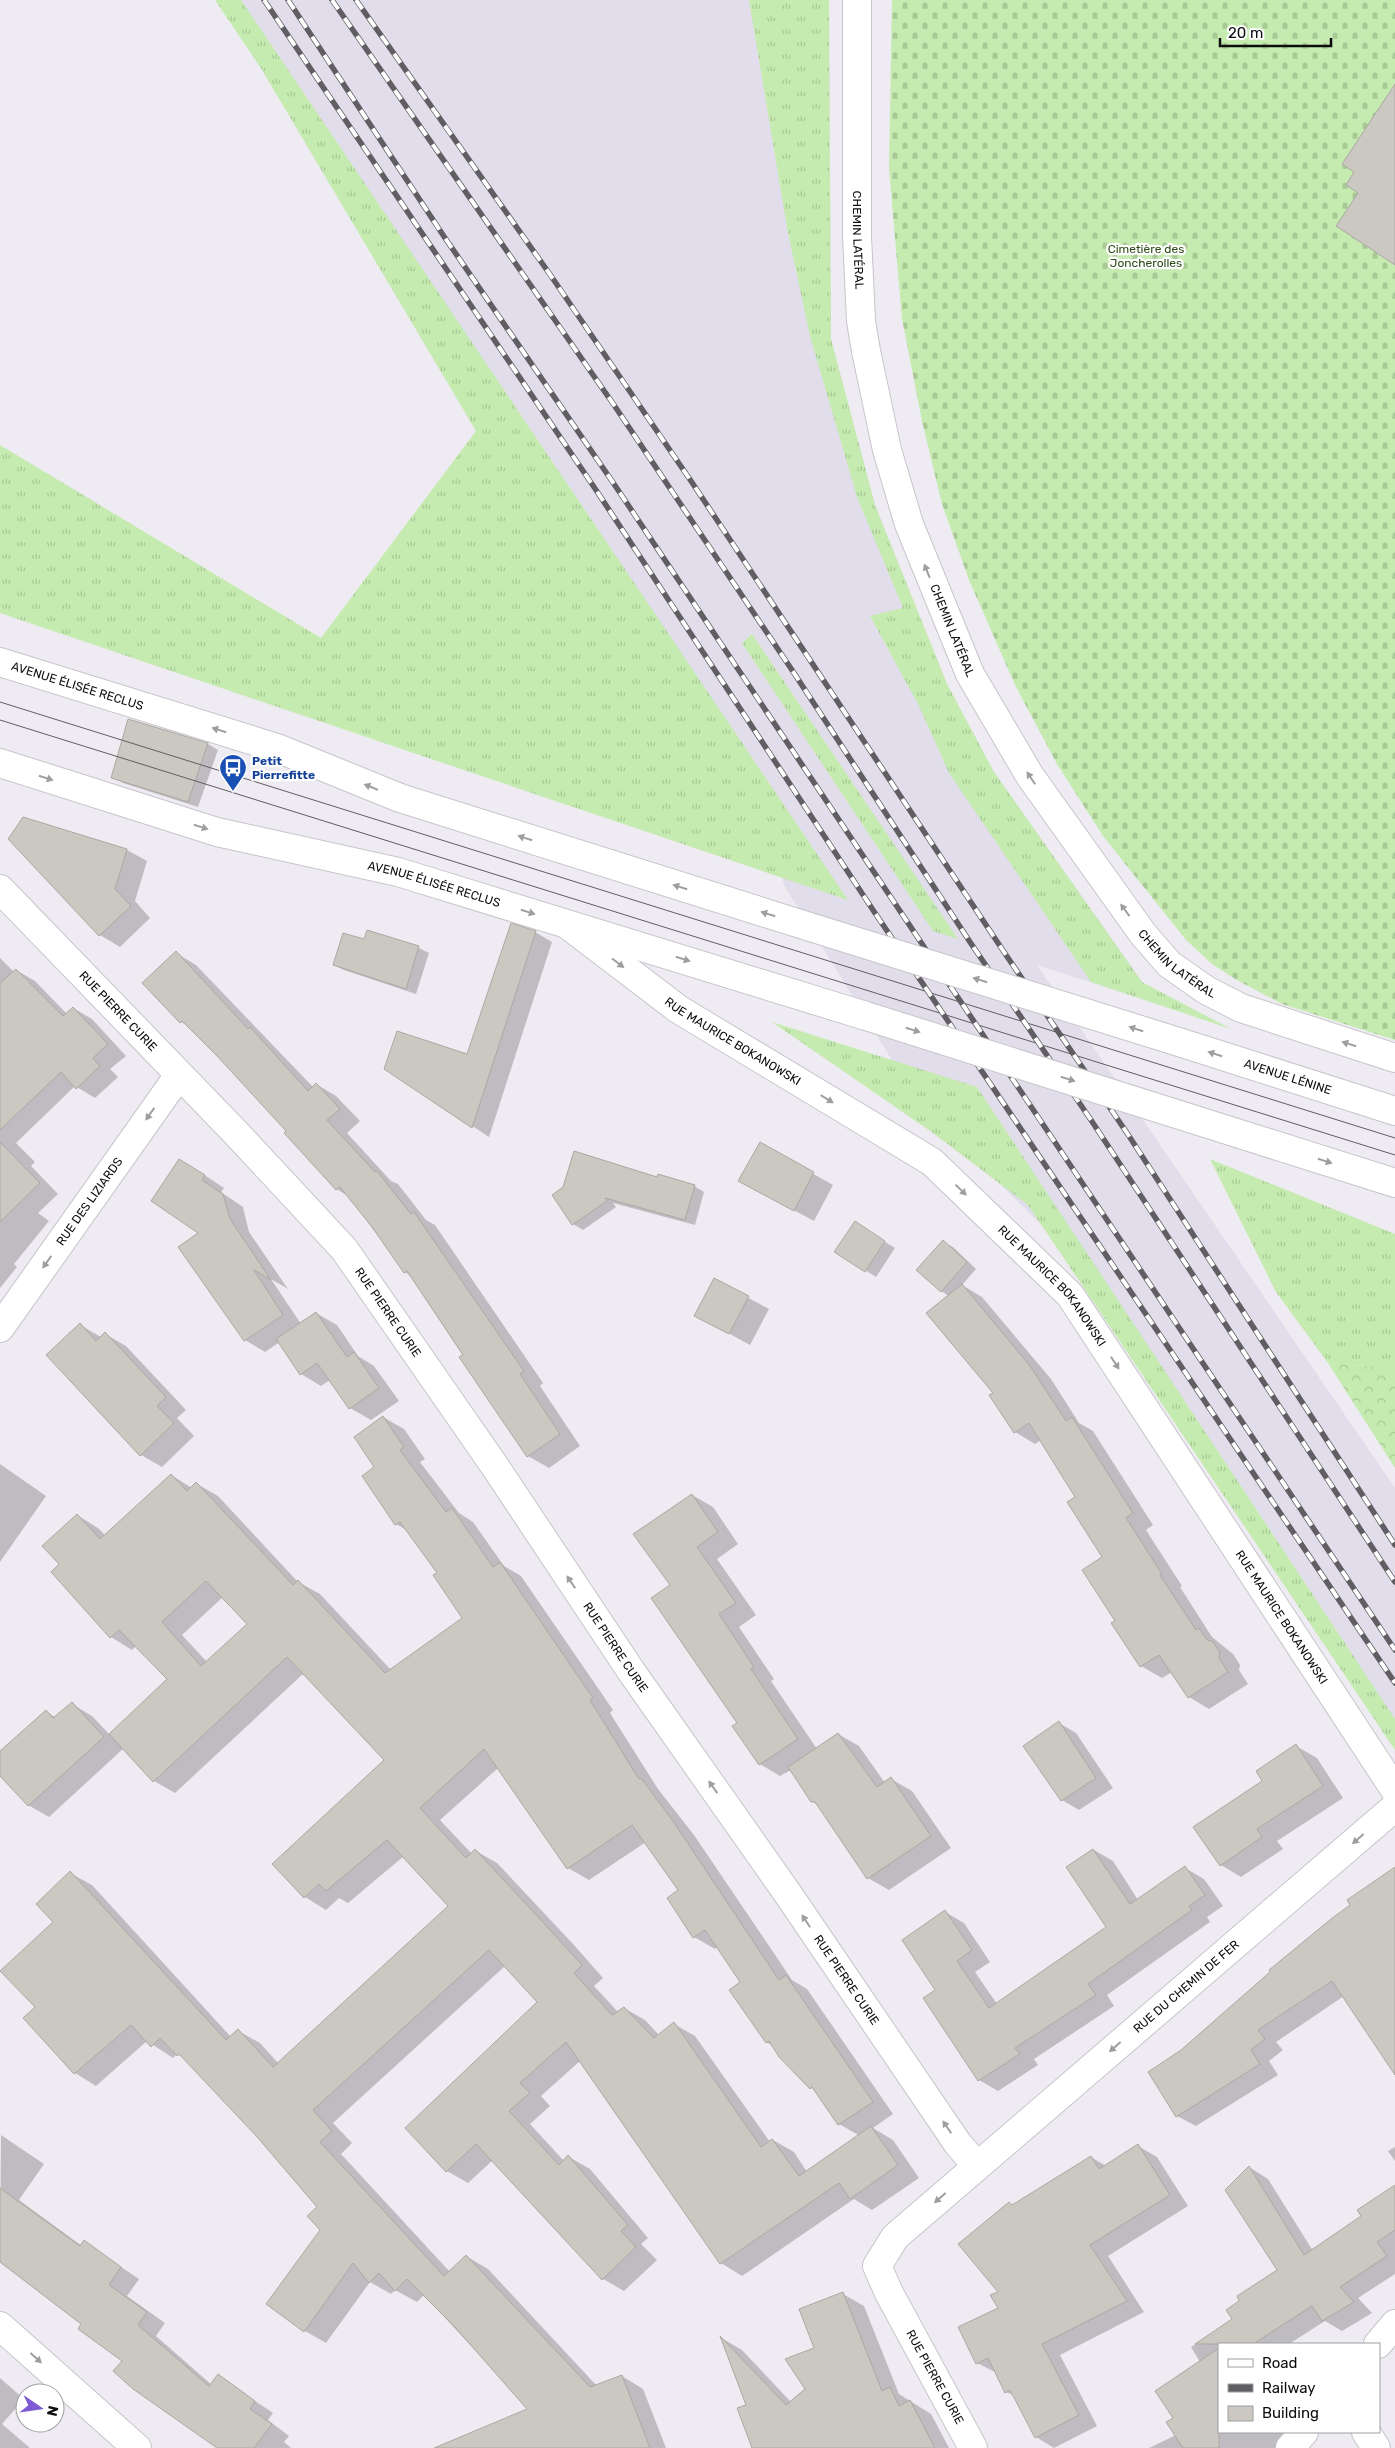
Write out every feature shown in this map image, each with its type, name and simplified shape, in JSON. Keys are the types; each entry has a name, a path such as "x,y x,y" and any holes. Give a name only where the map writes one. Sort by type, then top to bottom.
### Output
{"street":[{"name":"CHEMIN LATÉRAL","path":"857,0 856,236 861,321 866,351 887,450 909,524 970,674 1030,776 1143,934 1169,964 1206,990 1241,1008 1395,1058"},
{"name":"AVENUE ÉLISÉE RECLUS","path":"0,662 277,748 400,798 1182,1043"},
{"name":"AVENUE ÉLISÉE RECLUS","path":"0,763 217,832 398,872 866,1016 1395,1183"},
{"name":"RUE PIERRE CURIE","path":"0,888 236,1133 344,1249 494,1465 631,1671 788,1894 958,2144 977,2166 895,2237 877,2266 889,2293 973,2448"},
{"name":"RUE MAURICE BOKANOWSKI","path":"565,923 678,1010 932,1162 1070,1295 1395,1790"},
{"name":"AVENUE LÉNINE","path":"1182,1043 1395,1111"},
{"name":"RUE DES LIZIARDS","path":"0,1328 179,1075"},
{"name":"RUE DU CHEMIN DE FER","path":"977,2166 1395,1807"},
{"path":"1379,2343 1395,2324"},
{"path":"0,2326 137,2448"},
{"path":"1290,2448 1303,2433"},
{"path":"1367,2433 1376,2448"}],"shaded area":[{"path":"223,0 829,0 831,339 875,505 947,684 994,772 1158,1004 1037,965 1395,1488 1395,1721 1085,1268 919,1104 784,885 770,826"}],"green space":[{"path":"215,0 241,0 848,900 0,613 0,445 321,638 476,431 262,70"},
{"path":"749,0 829,0 831,339 875,505 947,684 994,772 1142,982 1231,1029 1091,982 949,773 919,706 870,616 903,608 857,497 810,336 788,233"},
{"name":"Cimetière des Joncherolles","path":"892,0 1395,0 1395,1040 1282,1004 1235,979 1212,964 1186,940 1103,836 1057,764 1016,687 969,580 942,504 922,421 902,319 889,168"},
{"path":"752,634 958,939 933,931 742,643"},
{"path":"772,1022 977,1087 1395,1719 1395,1750 1028,1205 933,1133"},
{"path":"1210,1159 1395,1234 1395,1369 1328,1363 1276,1292"},
{"path":"1328,1363 1395,1369 1395,1468"}],"building":[{"path":"1395,84 1395,265 1336,226 1358,193 1346,185 1354,172 1342,164"},
{"path":"128,719 208,743 188,802 111,778"},
{"path":"23,817 127,849 115,889 131,906 99,936 8,839"},
{"path":"511,923 536,931 472,1128 384,1069 397,1031 467,1054"},
{"path":"367,930 419,946 406,989 333,965 343,933 364,939"},
{"path":"176,951 248,1029 250,1027 308,1091 316,1083 340,1109 327,1120 375,1172 377,1171 411,1214 414,1212 524,1371 520,1374 560,1434 527,1457 459,1357 463,1355 407,1271 404,1273 372,1227 340,1187 336,1190 284,1133 286,1131 218,1057 182,1021 180,1023 142,983"},
{"path":"16,969 63,1016 73,1007 108,1044 93,1058 100,1066 76,1089 61,1072 0,1130 0,983"},
{"path":"0,1142 40,1183 0,1222"},
{"path":"760,1142 814,1172 794,1211 738,1181"},
{"path":"574,1151 657,1177 658,1174 695,1185 685,1220 605,1198 607,1201 572,1225 552,1195 563,1187"},
{"path":"179,1159 205,1175 202,1180 223,1194 230,1219 271,1280 254,1270 283,1315 244,1341 178,1247 198,1233 151,1201"},
{"path":"855,1221 885,1241 865,1272 834,1252"},
{"path":"943,1240 967,1262 941,1292 916,1270"},
{"path":"714,1278 749,1296 729,1334 694,1316"},
{"path":"962,1284 1030,1366 1066,1421 1072,1417 1133,1513 1126,1518 1162,1574 1160,1575 1196,1630 1199,1628 1207,1640 1212,1641 1220,1652 1219,1658 1228,1672 1188,1698 1159,1655 1140,1667 1111,1623 1115,1621 1082,1570 1102,1557 1067,1502 1075,1497 1029,1423 1014,1433 989,1395 993,1393 926,1313"},
{"path":"316,1312 347,1357 354,1352 379,1388 349,1409 317,1363 300,1375 276,1339"},
{"path":"80,1323 96,1341 105,1332 166,1397 157,1406 174,1423 140,1456 46,1355"},
{"path":"383,1416 404,1447 400,1450 446,1512 452,1508 493,1567 500,1562 593,1698 590,1700 639,1779 641,1778 673,1821 779,1980 786,1975 873,2102 838,2125 812,2087 810,2089 779,2057 769,2041 766,2043 729,1990 740,1982 705,1930 693,1938 667,1898 678,1890 632,1825 567,1869 484,1749 420,1808 466,1858 475,1849 552,1932 582,1965 574,1973 612,2015 624,2007 654,2038 674,2022 761,2147 772,2139 799,2176 871,2126 898,2165 850,2199 839,2183 720,2264 566,2042 520,2083 530,2093 509,2111 559,2165 568,2155 628,2225 621,2231 636,2247 602,2280 476,2144 446,2172 405,2128 537,2002 489,1950 313,2110 332,2131 320,2142 444,2276 466,2255 590,2387 622,2375 650,2448 434,2448 527,2409 455,2327 407,2279 395,2291 379,2273 369,2283 353,2263 304,2332 266,2304 320,2230 307,2216 317,2207 258,2138 179,2054 177,2056 160,2038 151,2047 131,2025 74,2074 23,2018 35,2007 0,1971 53,1922 36,1904 70,1871 226,2040 238,2029 273,2067 448,1906 387,1840 326,1891 319,1884 304,1898 272,1864 384,1760 287,1657 153,1782 109,1734 167,1679 119,1630 110,1638 51,1572 59,1564 42,1546 77,1514 100,1539 171,1474 187,1491 196,1482 293,1585 298,1580 385,1673 462,1618 433,1575 437,1573 400,1522 395,1525 362,1476 374,1467 354,1437","holes":["206,1581 247,1624 201,1666 162,1622"]},
{"path":"692,1494 718,1532 697,1547 736,1603 719,1614 754,1667 751,1669 798,1739 759,1765 732,1726 737,1723 651,1598 670,1585 633,1534"},
{"path":"72,1702 104,1737 28,1806 0,1776 0,1751 46,1710 53,1718"},
{"path":"1059,1721 1096,1778 1061,1801 1023,1746"},
{"path":"838,1733 877,1787 891,1777 931,1836 867,1879 815,1802 811,1802 788,1767"},
{"path":"1296,1744 1323,1786 1257,1829 1262,1837 1220,1866 1193,1827 1262,1781 1256,1771"},
{"path":"1093,1849 1130,1904 1185,1866 1205,1895 1189,1906 1192,1910 1088,1984 1096,1995 1015,2048 1020,2054 978,2081 923,1998 935,1990 902,1940 945,1910 972,1950 957,1961 989,2008 1106,1927 1066,1867"},
{"path":"1395,1867 1395,2075 1332,1981 1258,2030 1265,2039 1251,2050 1260,2064 1176,2117 1148,2072 1181,2050 1270,1972 1269,1970 1350,1905 1347,1900"},
{"path":"1138,2144 1170,2195 1090,2245 1127,2301 1042,2344 1079,2415 1035,2438 1010,2390 1005,2393 988,2358 976,2364 958,2327 998,2308 990,2295 998,2292 958,2244 1009,2202 1012,2205 1091,2156 1099,2169"},
{"path":"1249,2166 1304,2255 1361,2216 1357,2210 1395,2185 1395,2230 1377,2242 1387,2256 1340,2287 1354,2302 1322,2321 1312,2306 1255,2343 1195,2344 1232,2319 1226,2310 1239,2301 1237,2296 1277,2270 1225,2190"},
{"path":"0,2188 80,2246 84,2240 121,2267 109,2285 147,2312 138,2325 209,2386 218,2374 255,2401 250,2409 272,2424 254,2448 217,2448 133,2389 113,2371 122,2361 78,2329 81,2324 0,2262"},
{"path":"843,2292 882,2391 890,2387 899,2406 910,2400 935,2448 752,2448 737,2408 746,2405 720,2336 786,2405 805,2389 785,2359 814,2348 799,2309"},
{"path":"1218,2349 1219,2448 1183,2448 1166,2422 1173,2418 1155,2391"}],"tram line":[{"path":"0,702 1395,1138"},
{"path":"0,720 1395,1155"}],"railway":[{"path":"264,0 596,490 875,913 1395,1683"},
{"path":"288,0 443,235 612,481 1395,1650"},
{"path":"332,0 614,405 792,670 970,942 1091,1120 1395,1582"},
{"path":"356,0 549,273 691,481 1006,955 1127,1133 1395,1545"}],"place":[{"name":"Petit Pierrefitte","path":"233,792"}]}
